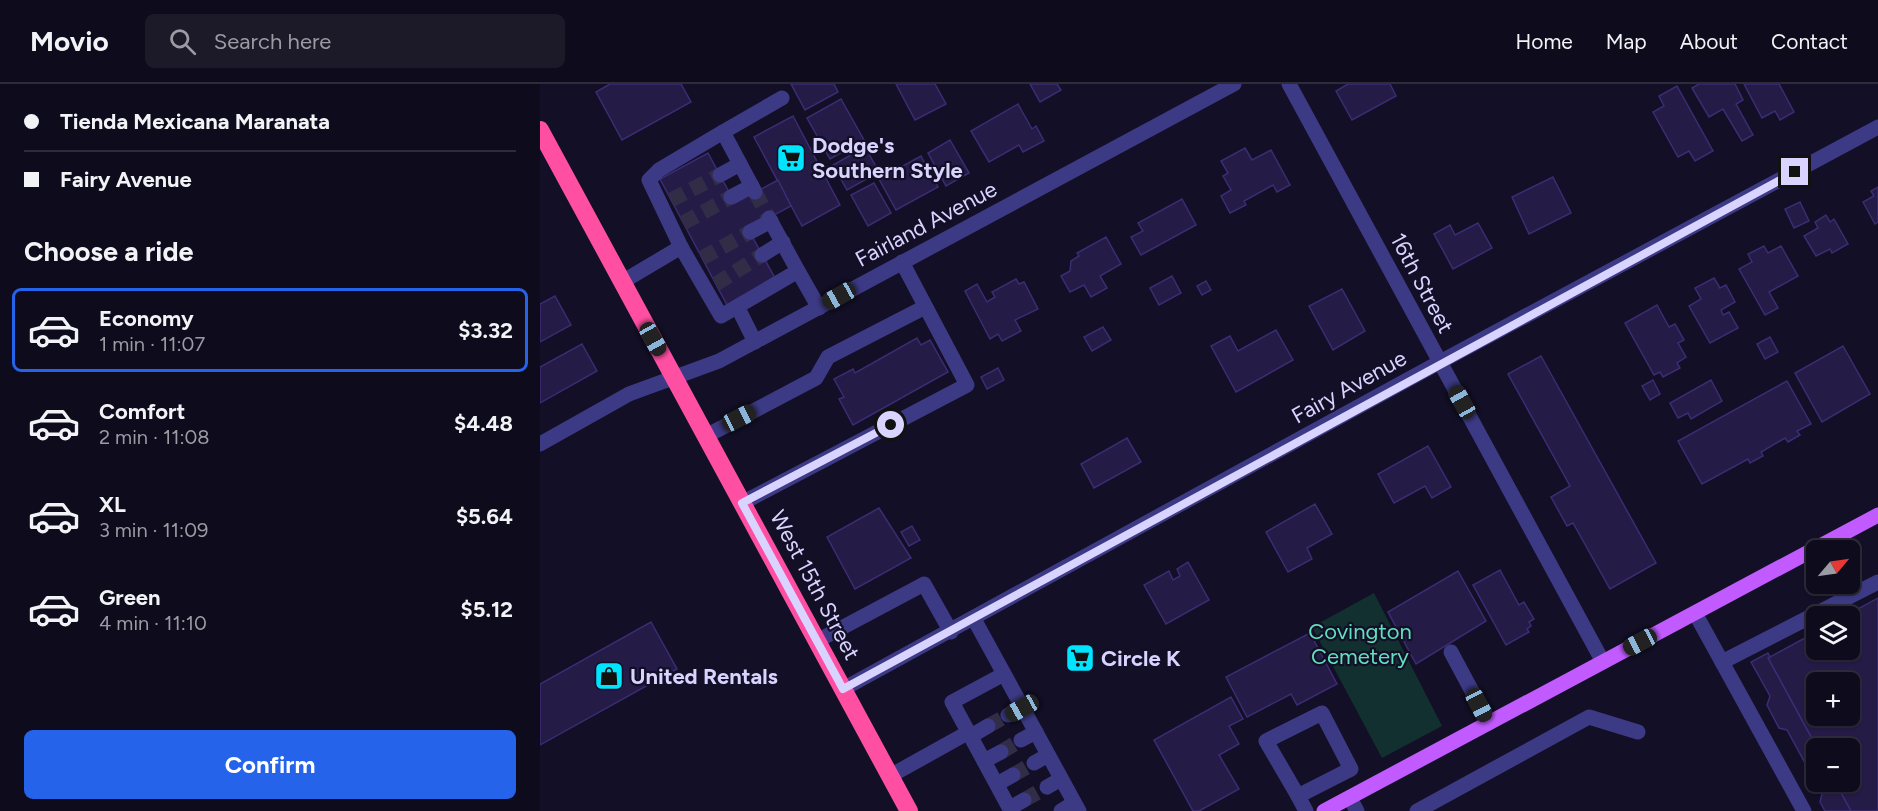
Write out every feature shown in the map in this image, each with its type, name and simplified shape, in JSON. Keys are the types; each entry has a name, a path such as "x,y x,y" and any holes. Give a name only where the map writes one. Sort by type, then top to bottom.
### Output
{"highway":[{"name":"West 15th Street","path":"540,130 909,811"}],"main road":[{"path":"1324,811 1357,800 1489,723 1878,514"}],"street":[{"name":"Fairland Avenue","path":"540,444 629,394 719,361 1234,84"},
{"name":"16th Street","path":"1289,84 1603,662"},
{"path":"782,98 659,170 649,180 666,203 678,226 681,247 697,261 710,286 721,316 798,271"},
{"name":"Fairy Avenue","path":"843,689 951,632 1440,362 1878,127"},
{"path":"723,132 754,189 731,197"},
{"path":"720,175 740,164"},
{"path":"750,232 770,219 819,308"},
{"path":"762,255 783,242"},
{"path":"622,282 681,247"},
{"path":"742,503 967,385 902,262"},
{"path":"706,436 816,378 828,357 925,307"},
{"path":"738,308 755,342"},
{"path":"1722,662 1878,582"},
{"path":"817,641 924,584 951,632"},
{"path":"1695,613 1803,811"},
{"path":"974,619 1035,732 1041,759 1061,779 1071,808"},
{"path":"1451,652 1489,723"},
{"path":"1004,675 952,702 1010,809 1024,800"},
{"path":"1008,715 1022,708"},
{"path":"1306,811 1266,741 1322,713 1351,769 1357,800"},
{"path":"1417,811 1589,717 1638,732"},
{"path":"890,776 988,726"},
{"path":"1021,740 1035,732"},
{"path":"984,761 1001,752"},
{"path":"1298,796 1351,769"},
{"path":"997,784 1012,776"},
{"path":"1047,787 1061,779"}],"green space":[{"name":"Covington Cemetery","path":"1374,593 1442,726 1382,758 1312,627"}],"building":[{"path":"610,84 681,84 691,102 622,140 596,92"},
{"path":"791,84 834,84 838,92 805,110"},
{"path":"896,84 935,84 946,104 915,120"},
{"path":"1030,84 1057,84 1061,90 1040,102"},
{"path":"1348,84 1390,84 1396,96 1352,120 1336,91"},
{"path":"1699,84 1735,84 1743,100 1736,104 1753,135 1742,141 1723,109 1709,117 1692,88"},
{"path":"1744,84 1779,84 1794,112 1780,120 1775,111 1762,118"},
{"path":"1677,86 1713,151 1695,161 1689,151 1678,157 1653,112 1664,106 1659,96"},
{"path":"841,99 864,140 830,159 807,118"},
{"path":"1018,104 1032,129 1036,126 1044,141 1023,152 1019,145 989,162 971,131"},
{"name":"Dodge's Southern Style","path":"793,116 840,205 802,226 754,137"},
{"path":"950,140 969,173 946,186 928,153"},
{"path":"865,147 879,172 847,190 833,165"},
{"path":"1245,148 1252,160 1271,150 1290,185 1277,192 1273,185 1244,201 1246,205 1230,213 1221,196 1231,190 1223,176 1228,173 1221,161"},
{"path":"708,153 735,203 778,180 791,206 748,229 775,278 727,305 660,179"},
{"path":"921,156 938,187 896,210 879,179"},
{"path":"1553,177 1571,213 1529,234 1512,197"},
{"path":"874,183 891,213 868,226 851,195"},
{"path":"1878,187 1878,222 1875,224 1863,202 1874,196 1871,191"},
{"path":"1182,199 1196,225 1141,255 1131,237 1143,231 1138,223"},
{"path":"1800,202 1809,221 1794,228 1785,209"},
{"path":"1826,215 1830,222 1834,219 1848,244 1832,253 1830,249 1816,256 1804,236 1818,228 1815,222"},
{"path":"1478,223 1492,248 1453,269 1434,234 1450,225 1455,235"},
{"path":"1106,237 1121,264 1100,276 1107,288 1091,297 1084,285 1070,292 1061,276 1070,271 1071,261 1079,256 1077,253"},
{"path":"1764,246 1768,253 1781,246 1798,276 1769,292 1778,308 1765,315 1739,269 1752,262 1748,254"},
{"path":"1172,276 1181,293 1159,305 1150,288"},
{"path":"1714,278 1720,288 1726,285 1735,302 1721,310 1723,315 1729,312 1738,328 1710,343 1689,306 1701,299 1695,288"},
{"path":"1016,279 1019,284 1024,282 1038,309 1015,320 1021,331 1002,341 998,334 990,339 965,291 977,284 987,302 995,297 992,292"},
{"path":"1206,281 1211,290 1202,295 1197,286"},
{"path":"1342,289 1365,331 1333,350 1309,306"},
{"path":"555,296 571,325 540,342 540,304"},
{"path":"1657,305 1669,327 1675,324 1684,340 1678,343 1686,357 1677,363 1680,368 1663,377 1660,372 1654,375 1625,323"},
{"path":"1103,327 1111,340 1092,351 1084,337"},
{"path":"1276,330 1293,360 1236,392 1211,346 1230,336 1238,351"},
{"path":"1770,337 1778,352 1765,359 1757,344"},
{"path":"917,338 921,345 930,340 948,372 853,425 839,399 844,397 834,379 853,369 855,373"},
{"path":"582,344 597,371 540,403 540,367"},
{"path":"1843,346 1870,394 1822,422 1795,373"},
{"path":"1541,356 1656,563 1610,589 1573,523 1567,526 1551,497 1570,486 1508,374"},
{"path":"998,368 1004,380 987,389 981,377"},
{"path":"1653,380 1660,394 1650,400 1642,386"},
{"path":"1711,380 1722,401 1691,419 1688,413 1678,418 1670,403"},
{"path":"1787,381 1811,424 1797,431 1800,435 1788,442 1785,438 1761,452 1763,456 1750,463 1748,459 1702,484 1678,441"},
{"path":"1127,438 1141,462 1094,488 1081,464"},
{"path":"1428,446 1451,487 1432,498 1425,486 1394,503 1378,474"},
{"path":"1315,504 1332,534 1307,548 1312,559 1288,572 1266,532"},
{"path":"879,508 911,558 855,589 827,537"},
{"path":"912,526 920,540 909,546 901,532"},
{"path":"1188,562 1209,600 1166,624 1144,585 1169,571 1173,580 1180,576 1177,569"},
{"path":"1500,570 1519,605 1524,602 1534,619 1529,622 1531,626 1527,629 1529,632 1506,645 1473,585"},
{"path":"1458,571 1486,621 1416,664 1388,612"},
{"path":"1878,598 1878,811 1851,811 1841,792 1860,792 1860,738 1812,738 1768,658 1806,637 1806,660 1860,660 1860,608"},
{"name":"United Rentals","path":"651,622 677,669 540,745 540,684"},
{"path":"1310,633 1337,684 1297,705 1291,694 1247,717 1226,677"},
{"path":"1768,653 1770,657 1768,658 1812,738 1806,738 1806,765 1787,730 1779,728 1767,705 1770,696 1751,662"},
{"path":"1231,697 1243,719 1229,726 1239,744 1219,755 1239,789 1199,811 1193,811 1154,740"},
{"path":"1821,792 1841,792 1851,811 1825,811 1820,802"}],"tunnel":[{"path":"671,200 720,175"},
{"path":"755,192 769,218"},
{"path":"683,223 731,197"},
{"path":"702,258 750,232"},
{"path":"716,284 762,255"},
{"path":"988,726 1008,715"},
{"path":"1001,752 1021,740"},
{"path":"1013,775 1034,763"},
{"path":"1024,800 1047,787"}],"place":[{"name":"Dodge's Southern Style","path":"791,158"},
{"name":"Circle K","path":"1080,658"},
{"name":"United Rentals","path":"609,676"}],"route":[{"path":"891,425 742,503 843,689 1440,362 1795,172"}]}
